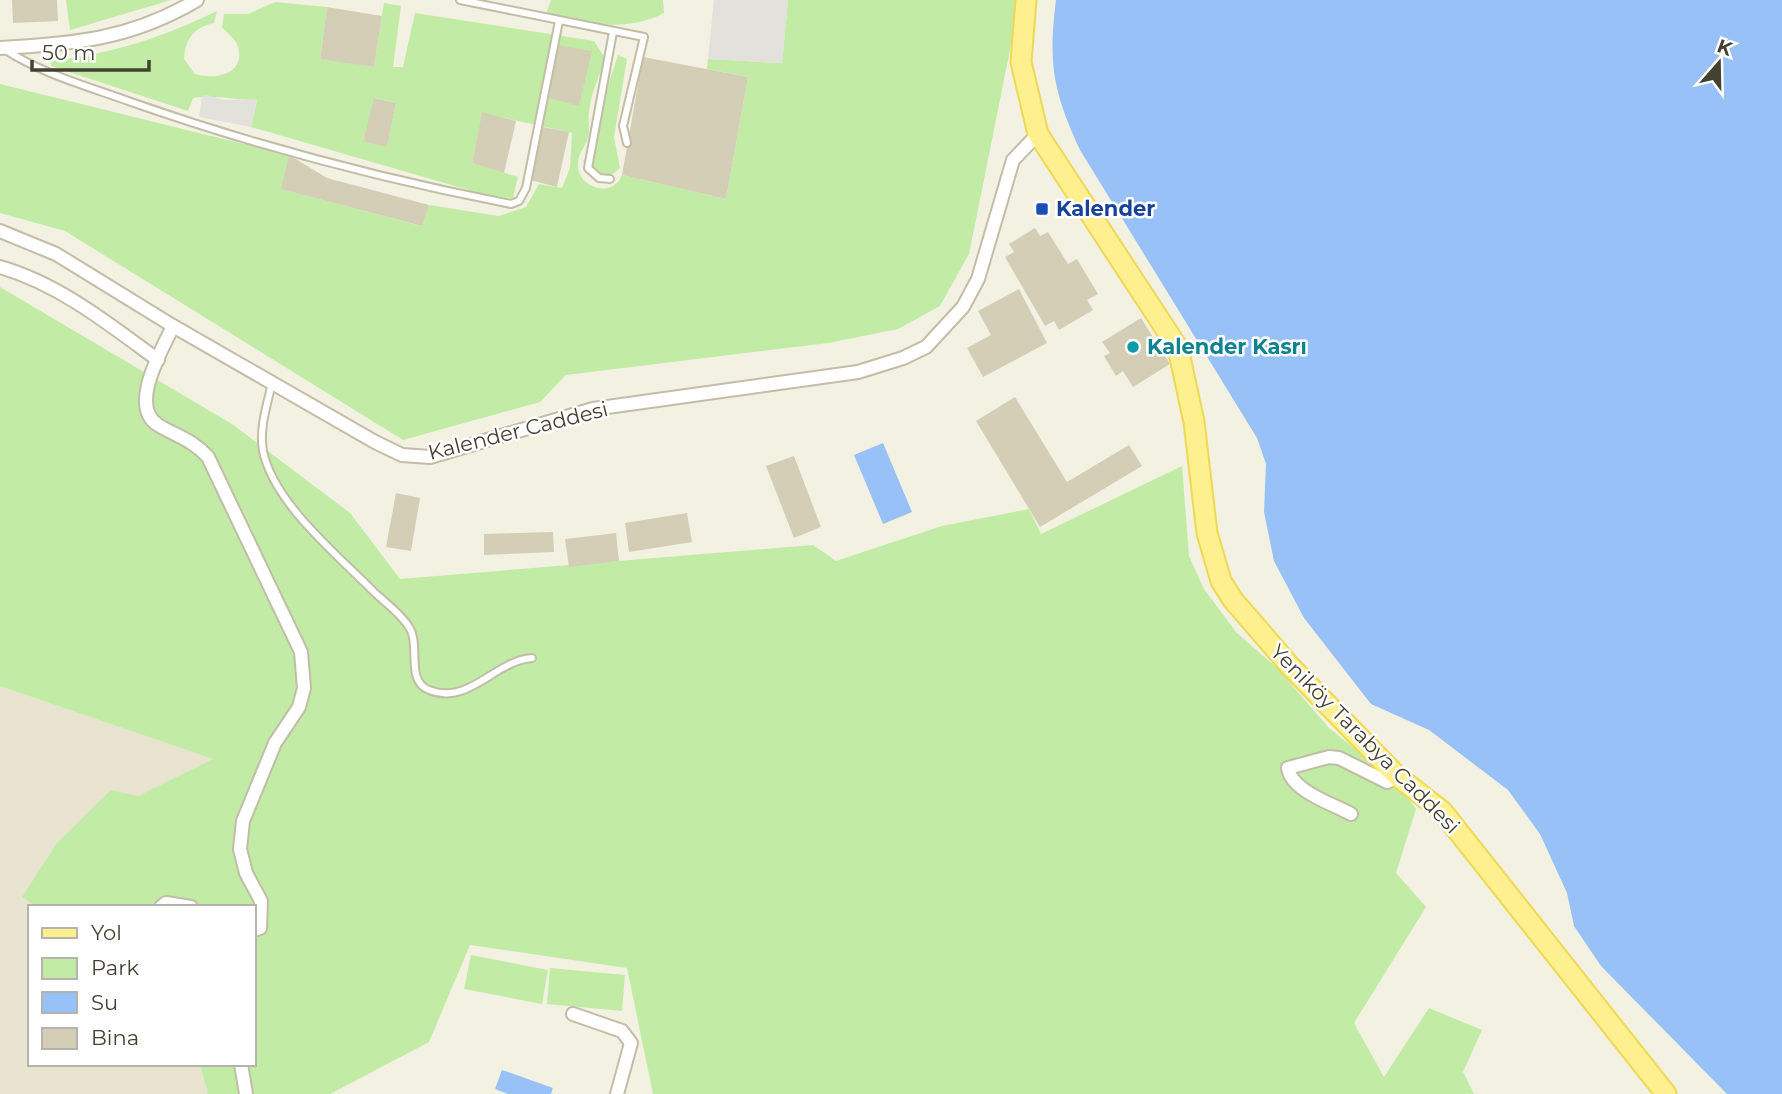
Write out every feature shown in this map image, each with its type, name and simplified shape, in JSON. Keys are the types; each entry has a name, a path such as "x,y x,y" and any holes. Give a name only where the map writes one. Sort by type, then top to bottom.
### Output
{"main road":[{"name":"Yeniköy Tarabya Caddesi","path":"1026,0 1021,62 1038,134 1178,348 1194,422 1207,533 1221,582 1233,600 1290,666 1397,776 1442,811 1666,1094"}],"street":[{"path":"1,48 65,45 130,33 168,18 197,0"},
{"name":"Kalender Caddesi","path":"0,231 57,254 173,326 273,381 374,443 402,455 430,457 593,409 881,366 926,347 963,307 988,253 1013,160 1038,134"},
{"path":"0,267 25,274 99,316 158,360"},
{"path":"173,326 145,393 146,411 156,424 188,439 208,457 301,652 304,669 304,688 299,706 275,743 243,821 240,849 246,873 261,901 260,928 256,929"},
{"path":"1351,814 1308,791 1292,779 1288,768 1329,757 1339,758 1387,782 1397,776"},
{"path":"573,1014 622,1031 628,1036 631,1043 617,1094"},
{"path":"242,1066 246,1094"}],"lane":[{"path":"460,0 644,37 623,125 627,143"},
{"path":"1,48 30,66 165,114 401,183 511,204 519,201 526,188 559,21"},
{"path":"610,180 599,178 588,168 613,32"},
{"path":"273,381 262,434 268,466 299,514 409,627 418,681 426,689 456,693 471,688 513,661 532,658"}],"shaded area":[{"path":"714,0 788,0 782,63 708,59"},
{"path":"202,96 224,100 257,99 251,127 199,117"},
{"path":"0,686 214,759 138,797 22,897 34,905 28,905 28,1066 201,1066 208,1094 0,1094"}],"green space":[{"path":"66,0 171,0 70,30"},
{"path":"551,0 663,0 664,13 636,23 590,24 545,17"},
{"path":"788,0 1020,0 969,254 940,306 898,329 828,343 566,375 540,402 403,440 65,231 0,213 0,84 289,155 282,189 421,226 429,205 499,216 526,207 539,184 562,188 570,168 572,133 569,132 482,113 472,163 518,177 513,198 493,197 251,127 257,100 193,98 188,111 51,66 52,61 96,54 157,37 217,11 214,23 196,31 187,45 184,59 195,74 221,75 234,68 238,61 237,44 222,27 224,14 248,14 275,2 327,7 320,58 374,67 384,3 401,6 393,67 403,67 415,13 594,41 605,58 590,104 588,138 578,164 583,179 596,188 611,187 622,175 726,199 748,77 707,69 708,59 782,63","holes":["375,98 396,103 387,146 363,140"]},
{"path":"618,55 627,59 614,137 620,168 606,180 591,176 583,161 594,150 599,136 596,122"},
{"path":"0,287 232,424 350,513 400,579 813,545 836,561 942,526 1029,509 1041,534 1182,466 1189,556 1204,589 1236,632 1278,669 1329,728 1399,784 1416,809 1396,873 1426,907 1354,1023 1384,1077 1429,1008 1482,1030 1463,1072 1474,1094 653,1094 627,968 470,945 429,1042 330,1094 208,1094 201,1066 256,1066 256,905 34,905 22,897 57,843 111,790 138,796 213,759 0,686"},
{"path":"471,955 548,970 542,1004 464,989"},
{"path":"550,968 625,975 622,1011 547,1004"}],"water":[{"path":"1056,0 1782,0 1782,1094 1727,1094 1601,966 1574,926 1567,893 1540,834 1508,790 1429,730 1371,704 1304,618 1274,561 1264,512 1266,464 1257,438 1080,150 1071,129 1058,93 1053,60"},
{"path":"883,443 912,512 883,524 854,455"},
{"path":"502,1070 553,1088 551,1094 508,1094 495,1089"}],"building":[{"path":"12,0 57,0 58,21 13,23"},
{"path":"327,7 382,16 374,67 320,59"},
{"path":"557,45 592,51 579,106 549,98"},
{"path":"643,57 748,77 726,199 622,175"},
{"path":"374,98 396,103 387,147 363,141"},
{"path":"482,112 516,121 504,173 472,163"},
{"path":"543,127 569,132 557,187 530,180"},
{"path":"289,155 327,178 429,205 422,226 281,189"},
{"path":"1035,228 1040,236 1048,232 1068,264 1077,259 1098,294 1087,300 1093,310 1059,330 1054,321 1045,326 1005,257 1014,252 1009,244"},
{"path":"1019,289 1047,343 983,377 967,348 991,335 978,311"},
{"name":"Kalender Kasrı","path":"1141,318 1170,364 1133,387 1123,371 1116,376 1104,356 1110,353 1102,342"},
{"path":"1015,397 1067,482 1129,445 1142,466 1040,527 976,421"},
{"path":"794,456 821,527 794,538 766,466"},
{"path":"396,493 420,498 411,551 386,547"},
{"path":"687,513 692,542 629,552 625,523"},
{"path":"553,532 554,552 484,555 484,534"},
{"path":"616,533 619,561 569,567 565,539"}],"place":[{"name":"Kalender","path":"1042,209"},
{"name":"Kalender Kasrı","path":"1133,347"}]}
